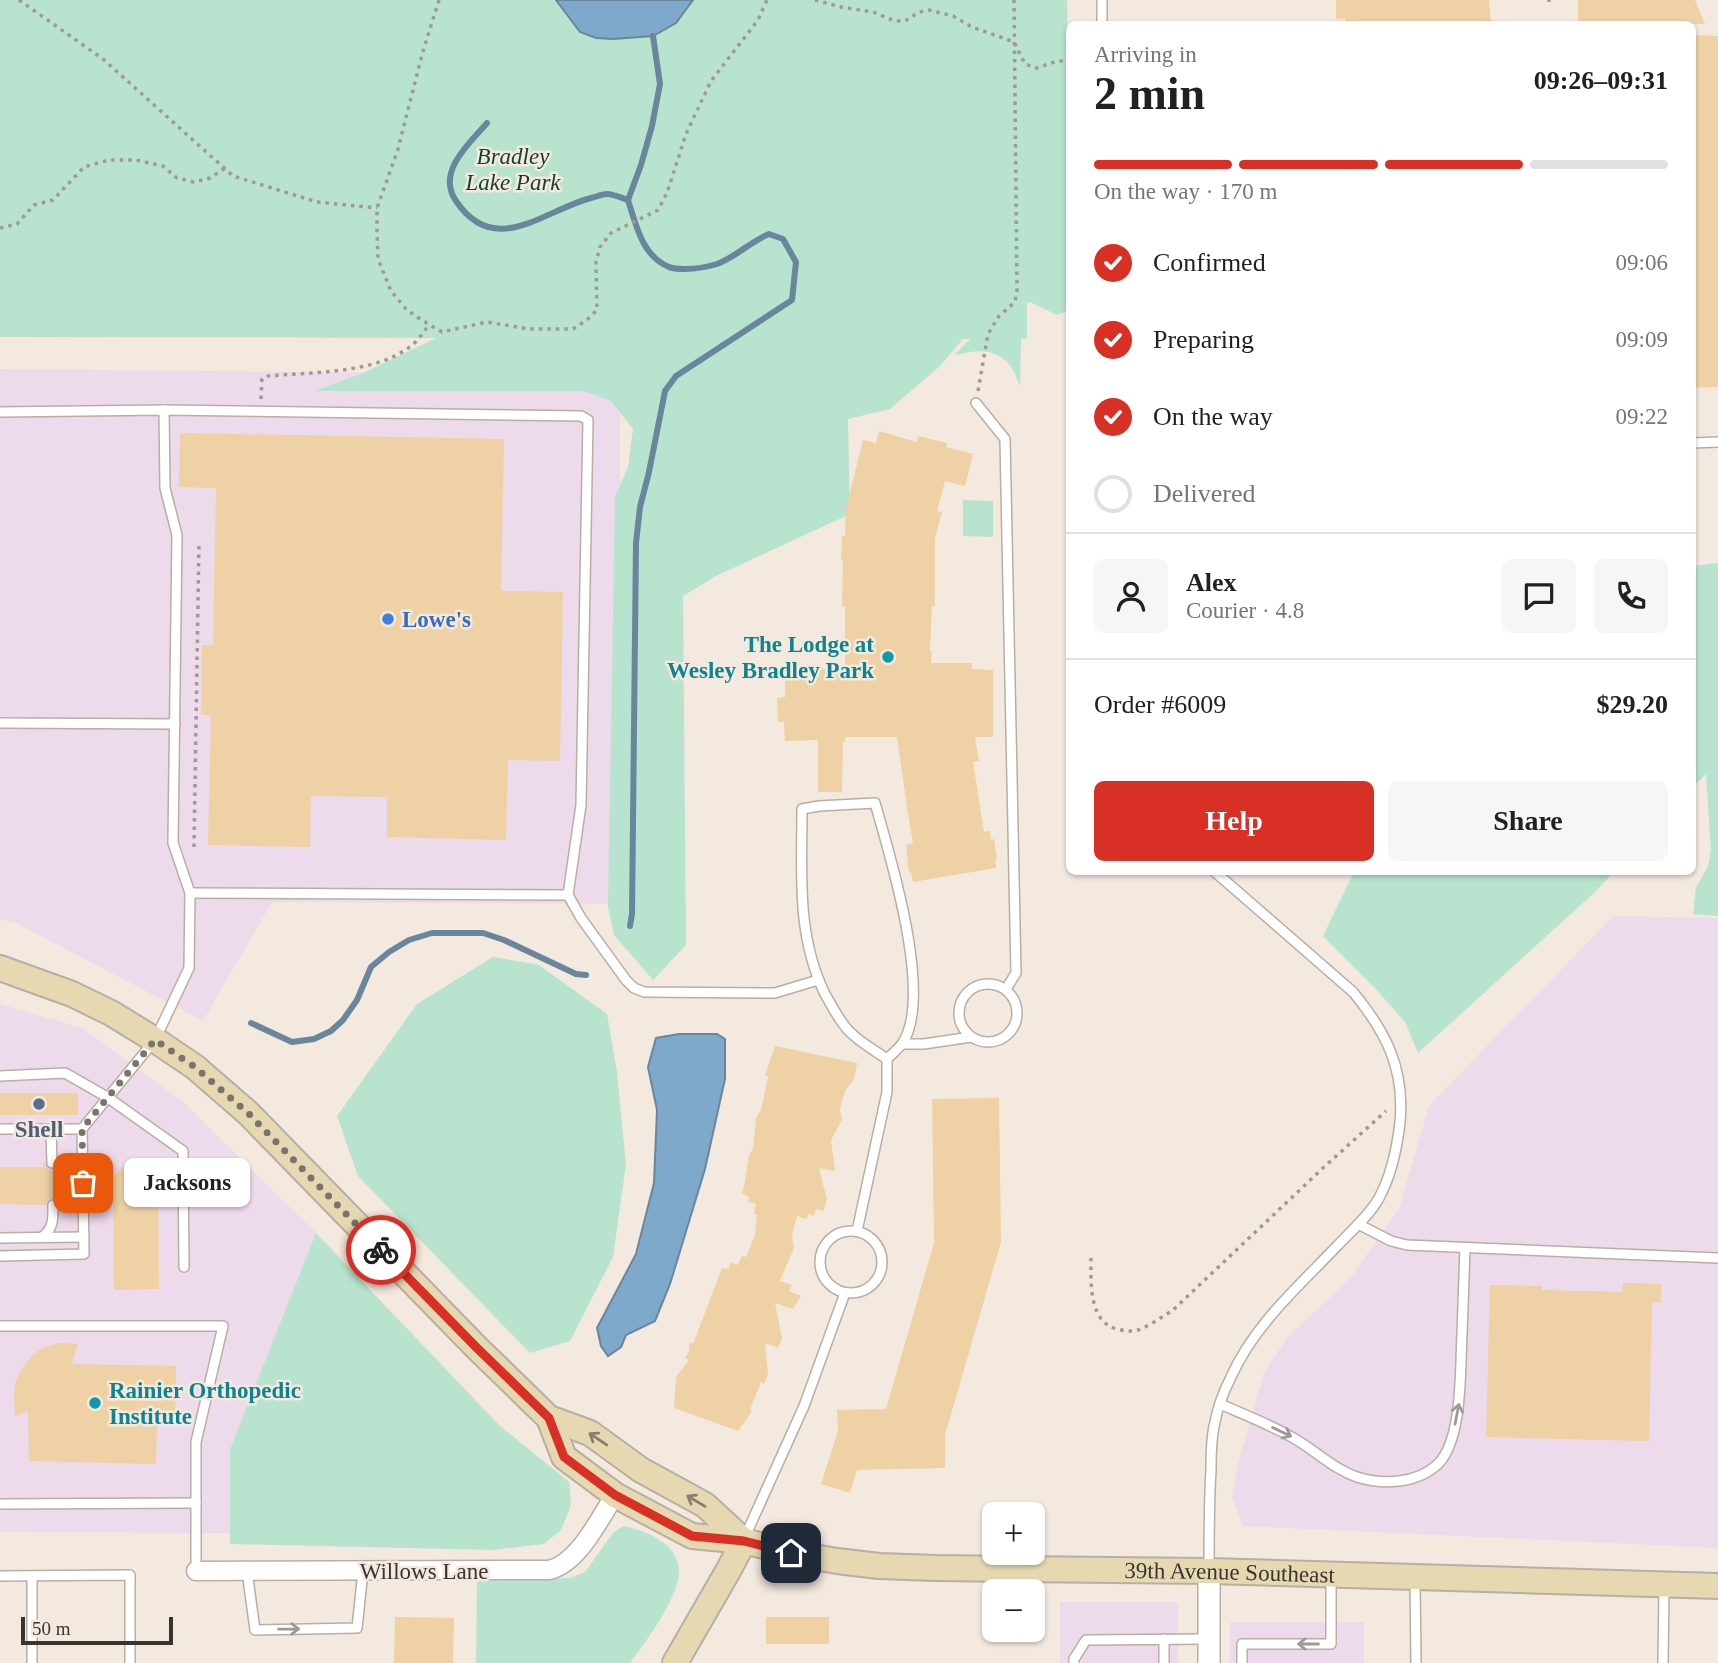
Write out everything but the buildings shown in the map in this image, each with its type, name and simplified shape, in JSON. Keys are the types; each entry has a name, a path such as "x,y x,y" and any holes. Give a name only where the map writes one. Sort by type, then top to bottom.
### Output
{"main road":[{"path":"0,963 35,979"},
{"path":"0,968 72,993 92,1003 195,1067 249,1114 549,1418"},
{"path":"0,976 35,979"},
{"name":"39th Avenue Southeast","path":"549,1418 590,1433 641,1470 705,1506 744,1541"},
{"name":"39th Avenue Southeast","path":"549,1418 564,1457 615,1495 692,1536 744,1541 837,1561 936,1568 1209,1571 1718,1586"},
{"path":"675,1663 744,1541"}],"street":[{"name":"Willows Lane","path":"196,1571 549,1570 559,1568 579,1550 615,1495"},
{"path":"1209,1571 1209,1663"}],"lane":[{"path":"1102,0 1102,21"},
{"path":"976,403 1005,439 1016,973 1006,989"},
{"path":"0,1256 84,1254 82,1129 155,1040 189,968 190,893 173,843 177,536 165,488 164,410"},
{"path":"0,412 260,411 581,416 588,420 582,805 568,895 626,980 634,988 644,992 775,993 818,980"},
{"path":"1696,443 1718,442"},
{"path":"0,723 174,724"},
{"path":"857,1231 887,1092 887,1059 902,1044 909,1026 913,1007 913,968 900,900 876,803 802,809 804,932 818,980 834,1012 848,1030 887,1059"},
{"path":"1209,1571 1214,1423 1231,1376 1262,1326 1377,1201 1394,1164 1401,1097 1396,1066 1387,1041 1359,999 1218,875"},
{"path":"190,893 568,895"},
{"path":"902,1044 924,1044 971,1037 986,1042 1003,1038 1015,1024 1017,1014 1017,1005 1006,989 998,985 980,984 964,995 960,1003 960,1022 971,1037"},
{"path":"0,1076 65,1073 107,1097 183,1151 184,1268"},
{"path":"0,1129 82,1129"},
{"path":"51,1129 52,1163"},
{"path":"40,1238 50,1231 53,1205"},
{"path":"1358,1224 1391,1241 1407,1245 1718,1258"},
{"path":"857,1231 874,1241 880,1249 882,1268 872,1285 855,1293 845,1293 835,1289 827,1281 820,1261 822,1251 836,1235 857,1231"},
{"path":"0,1238 83,1237"},
{"path":"1220,1404 1290,1435 1342,1471 1354,1476 1384,1482 1400,1481 1423,1474 1438,1464 1450,1444 1459,1407 1465,1248"},
{"path":"744,1541 804,1406 845,1293"},
{"path":"0,1326 223,1326 197,1442 196,1571"},
{"path":"0,1504 196,1503"},
{"path":"247,1571 255,1630 357,1628 362,1571"},
{"path":"1242,1663 1242,1644 1331,1644 1331,1574"},
{"path":"0,1576 130,1575 130,1663"},
{"path":"32,1576 32,1663"},
{"path":"1415,1577 1416,1663"},
{"path":"1663,1663 1664,1585"},
{"path":"1164,1639 1164,1663"},
{"path":"1074,1663 1086,1640 1209,1639"}],"path":[{"path":"19,0 103,59 233,176 317,202 377,208"},
{"path":"439,0 398,149 377,208 378,259 391,291 406,309 442,332 487,322 529,329 573,329 597,310 596,262 600,247 611,233 658,210 667,194 686,134 710,81 758,20 767,0"},
{"path":"815,0 873,12 895,21 905,21 919,12 929,10 953,16 972,27 1014,42 1025,64 1037,68 1056,61 1066,61"},
{"path":"976,403 988,334 999,316 1015,302 1017,290 1014,0"},
{"path":"0,228 17,224 34,205 54,200 85,167 109,160 136,160 163,166 177,178 194,182 210,178 225,168"},
{"path":"260,411 262,379 268,376 369,366 397,355 413,345 429,325"},
{"path":"194,847 199,542"},
{"path":"1091,1258 1091,1287 1098,1315 1111,1327 1127,1331 1148,1325 1172,1311 1401,1097"}],"shaded area":[{"path":"0,369 620,375 620,904 272,902 203,1021 16,923 0,919"},
{"path":"1613,916 1718,918 1718,1548 1243,1526 1232,1496 1238,1464 1264,1373 1287,1338 1351,1277 1399,1209 1429,1106"},
{"path":"0,1004 82,1028 182,1101 316,1233 230,1449 230,1533 0,1532"},
{"path":"1060,1602 1178,1602 1178,1663 1060,1663"},
{"path":"1230,1622 1364,1622 1364,1663 1230,1663"}],"green space":[{"name":"Bradley Lake Park","path":"0,0 1067,0 1066,311 1057,315 1027,303 1027,339 1021,339 1020,386 1011,366 996,354 983,351 954,355 970,339 963,339 940,366 890,409 848,419 850,514 716,576 683,596 686,945 653,980 614,935 608,907 615,497 628,467 633,429 611,401 584,391 315,391 363,373 436,338 0,337"},
{"path":"963,500 993,501 993,537 963,536"},
{"path":"1718,563 1718,916 1693,914 1696,887 1708,867 1711,850 1706,774 1696,784 1696,566"},
{"path":"1353,875 1611,875 1418,1053 1405,1022 1323,936"},
{"path":"493,957 539,965 607,1014 617,1072 626,1164 613,1257 570,1341 530,1353 358,1176 337,1116 417,1004"},
{"path":"316,1233 499,1425 569,1482 571,1505 561,1530 544,1544 493,1550 230,1544 230,1449"},
{"path":"623,1526 660,1540 673,1553 679,1571 668,1606 630,1663 476,1663 477,1581 570,1578 585,1572 613,1533"}],"water":[{"path":"556,0 693,0 676,23 653,36 613,39 596,38 580,32"},
{"path":"679,1034 717,1034 725,1039 725,1079 705,1169 670,1284 655,1321 626,1335 621,1347 608,1356 601,1346 597,1328 636,1254 654,1183 657,1110 648,1067 656,1038"}],"waterway":[{"path":"628,200 652,126 660,84 653,36"},
{"path":"487,123 457,159 450,180 456,201 471,218 487,227 503,229 520,226 573,204 609,194 628,200 646,248 660,262 671,268 693,269 717,264 769,234 783,239 796,262 792,300 676,376 665,391 640,507 636,543 630,926"},
{"path":"251,1023 292,1042 314,1039 331,1031 343,1020 357,1000 371,967 409,940 432,933 483,933 576,974 586,975"}],"way so far":[{"path":"83,1183 82,1129 155,1040 195,1067 249,1114 381,1250"}],"place":[{"name":"Lowe's","path":"388,619"},
{"name":"The Lodge at Wesley Bradley Park","path":"888,657"},
{"name":"Shell","path":"39,1104"},
{"name":"Jacksons","path":"83,1183"},
{"name":"Rainier Orthopedic Institute","path":"95,1403"}],"route":[{"path":"381,1250 549,1418 564,1457 615,1495 692,1536 744,1541 791,1553"}]}
